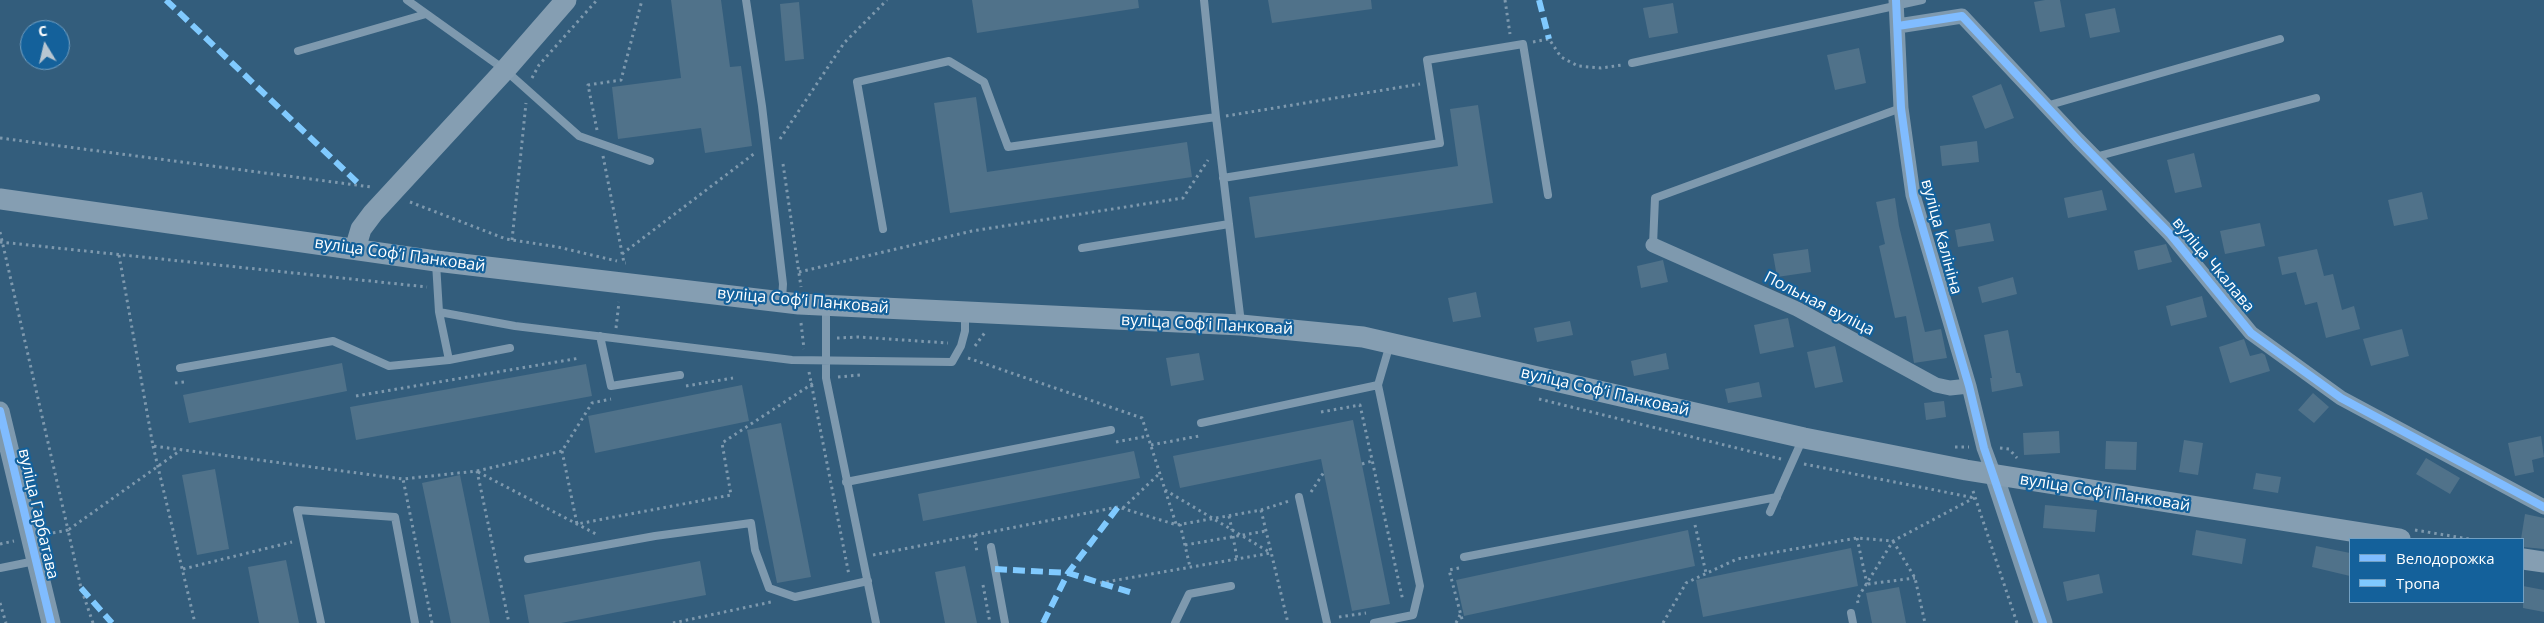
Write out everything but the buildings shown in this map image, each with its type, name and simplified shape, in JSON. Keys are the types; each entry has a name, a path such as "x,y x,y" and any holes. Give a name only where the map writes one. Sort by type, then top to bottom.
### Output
{"main road":[{"path":"355,249 362,229 390,195 505,70 566,0"},
{"name":"вуліца Софʼі Панковай","path":"0,199 436,261 623,273 782,302 965,321 1241,325 1390,342 1804,438 1994,475 2394,538"},
{"path":"2524,559 2544,562"}],"street":[{"name":"вуліца Калініна","path":"1896,3 1901,108 1914,195 1969,386 1984,448 1994,475"},
{"name":"вуліца Чкалава","path":"1898,26 1962,16 2095,158 2170,234 2251,333 2340,398 2544,507"},
{"name":"Польная вуліца","path":"1653,245 1797,309 1936,385 1950,388 1969,386"},
{"name":"вуліца Гарбатава","path":"0,411 29,538 51,623"},
{"path":"1994,475 2043,623"}],"lane":[{"path":"407,0 505,70 579,136 650,160"},
{"path":"746,0 783,284 782,302"},
{"path":"1204,0 1241,325"},
{"path":"1632,63 1896,3 1922,0"},
{"path":"298,51 426,14"},
{"path":"2046,106 2280,39"},
{"path":"1223,178 1440,143 1427,60 1523,44 1548,195"},
{"path":"882,229 857,82 949,61 984,82 1008,148 1216,117"},
{"path":"2095,158 2316,98"},
{"path":"1653,245 1655,198 1901,108"},
{"path":"1082,248 1229,224"},
{"path":"436,261 436,288 439,312 449,360"},
{"path":"826,306 826,378 876,623"},
{"path":"439,312 515,326 806,360 952,362 961,346 965,321"},
{"path":"600,336 611,386 680,375"},
{"path":"180,368 333,341 389,366 449,360 510,348"},
{"path":"1374,623 1413,615 1420,586 1378,385 1390,342"},
{"path":"1201,423 1378,385"},
{"path":"846,482 1111,430"},
{"path":"1770,512 1804,438"},
{"path":"1300,497 1327,623"},
{"path":"1464,556 1777,497"},
{"path":"321,623 297,510 395,517 415,623"},
{"path":"528,559 615,543 751,523 756,550 769,588 795,597 868,582"},
{"path":"990,547 1005,623"},
{"path":"0,568 35,561"},
{"path":"1175,623 1189,594 1231,586"},
{"path":"1851,613 1853,623"}],"path":[{"path":"615,338 623,273 622,254 588,85 621,80 642,0"},
{"path":"622,254 779,136 806,102 844,43 887,0"},
{"path":"1505,0 1512,46"},
{"path":"1523,44 1549,39 1561,57 1578,66 1601,68 1632,63"},
{"path":"1216,117 1430,82"},
{"path":"779,136 781,146"},
{"path":"0,138 370,187 506,239 558,246 623,273"},
{"path":"799,272 972,231 1183,198 1208,162 1207,154"},
{"path":"782,156 801,284"},
{"path":"0,232 81,588 93,623"},
{"path":"1,241 436,288"},
{"path":"119,255 158,466 195,623"},
{"path":"851,585 803,340 858,337 948,343 952,329 965,321 986,331 996,332"},
{"path":"962,364 986,331"},
{"path":"967,357 1142,418 1185,545 1190,567"},
{"path":"356,396 580,358"},
{"path":"577,524 731,495 722,443 812,383 826,378 869,374"},
{"path":"1536,398 1793,462 1975,498"},
{"path":"577,524 562,451 592,403"},
{"path":"1360,404 1404,606"},
{"path":"154,446 403,479 477,471 562,451"},
{"path":"2009,449 2021,462"},
{"path":"0,544 68,530 182,450"},
{"path":"1362,464 1372,461"},
{"path":"477,471 615,543"},
{"path":"477,471 509,623"},
{"path":"863,557 1118,507 1178,525 1213,519 1261,510 1309,494 1324,472"},
{"path":"1122,508 1160,474"},
{"path":"403,479 432,623"},
{"path":"1165,490 1271,553"},
{"path":"1857,599 1893,541 1975,498"},
{"path":"1975,498 2017,623"},
{"path":"1261,510 1288,623"},
{"path":"1229,516 1238,559"},
{"path":"1694,521 1706,573"},
{"path":"1185,545 1266,531"},
{"path":"1662,623 1686,583 1737,559 1857,538 1893,541"},
{"path":"1857,538 1867,584"},
{"path":"1893,541 1915,578 1925,623"},
{"path":"183,569 292,542 294,551"},
{"path":"1100,583 1271,553"},
{"path":"1449,570 1463,623"},
{"path":"1867,584 1915,578"},
{"path":"674,623 795,597"},
{"path":"0,604 6,623"},
{"path":"1456,623 1460,614"}],"marked path":[{"path":"166,0 361,186"},
{"path":"1539,0 1549,39"},
{"path":"1043,623 1068,573 1118,507"},
{"path":"995,569 1068,573 1133,593"},
{"path":"81,588 112,623"}],"cycle path":[{"path":"1896,0 1901,108 1913,195 1969,386 1984,448 2043,623"},
{"path":"1898,26 1962,16 2078,140 2170,234 2251,333 2341,398 2544,507"},
{"path":"0,411 51,623"}]}
